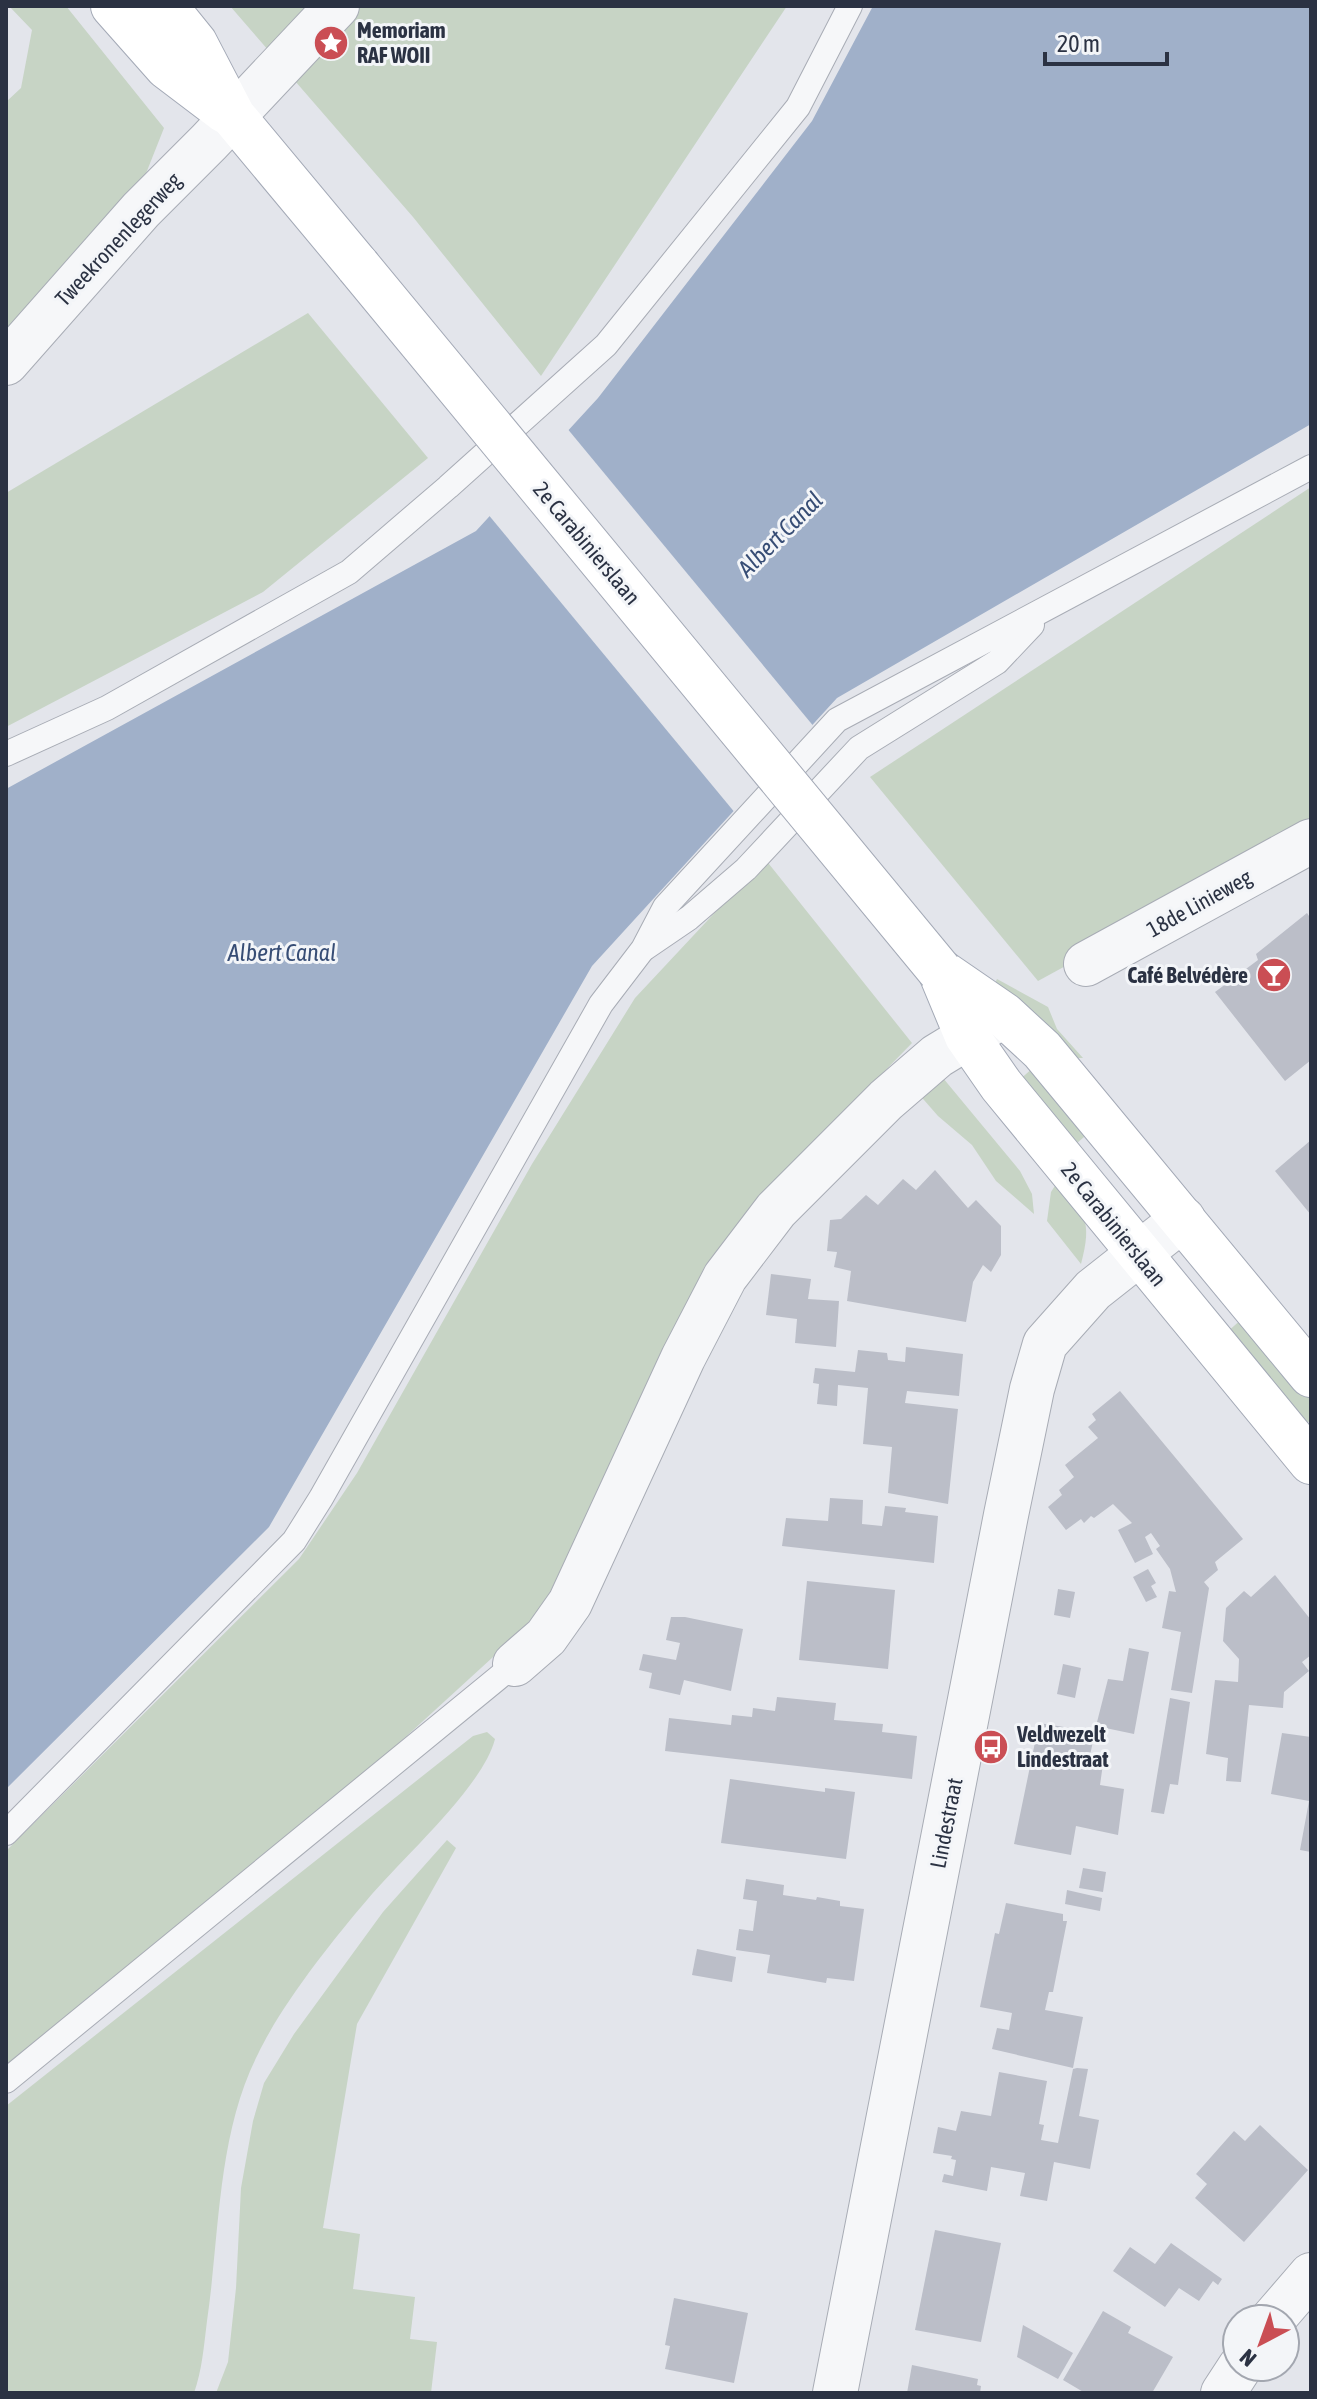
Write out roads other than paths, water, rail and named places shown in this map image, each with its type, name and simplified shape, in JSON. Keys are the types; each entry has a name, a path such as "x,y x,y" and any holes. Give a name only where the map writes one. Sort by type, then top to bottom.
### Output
{"main road":[{"name":"2e Carabinierslaan","path":"113,6 167,67 233,116"},
{"name":"2e Carabinierslaan","path":"165,6 195,43 233,116 986,1026 1001,1085 1311,1462"},
{"name":"2e Carabinierslaan","path":"986,1026 1042,1050 1311,1375"}],"street":[{"name":"Tweekronenlegerweg","path":"6,363 141,210 337,6"},
{"name":"18de Linieweg","path":"1086,964 1311,841"},
{"path":"515,1664 546,1637 570,1603 683,1358 725,1277 776,1210 886,1100 937,1056 986,1026"},
{"name":"Lindestraat","path":"835,2393 1032,1389 1045,1344 1093,1290 1183,1219"},
{"path":"1287,2303 1311,2275"}],"lane":[{"path":"6,754 107,708 349,572 448,487 606,345 798,107 850,6"},
{"path":"6,1833 294,1541 601,1004 643,949 665,907 837,720 1311,467"},
{"path":"643,949 689,918 746,869 859,748 997,662 1044,612"},
{"path":"6,2081 515,1664"}],"water":[{"name":"Albert Canal","path":"873,6 1311,6 1311,424 837,698 592,966 269,1527 6,1789 6,789 476,531 598,398 812,121"}],"place":[{"name":"Memoriam RAF WOII","path":"331,43"},
{"name":"Café Belvédère","path":"1274,975"},
{"name":"Veldwezelt Lindestraat","path":"991,1747"}]}
